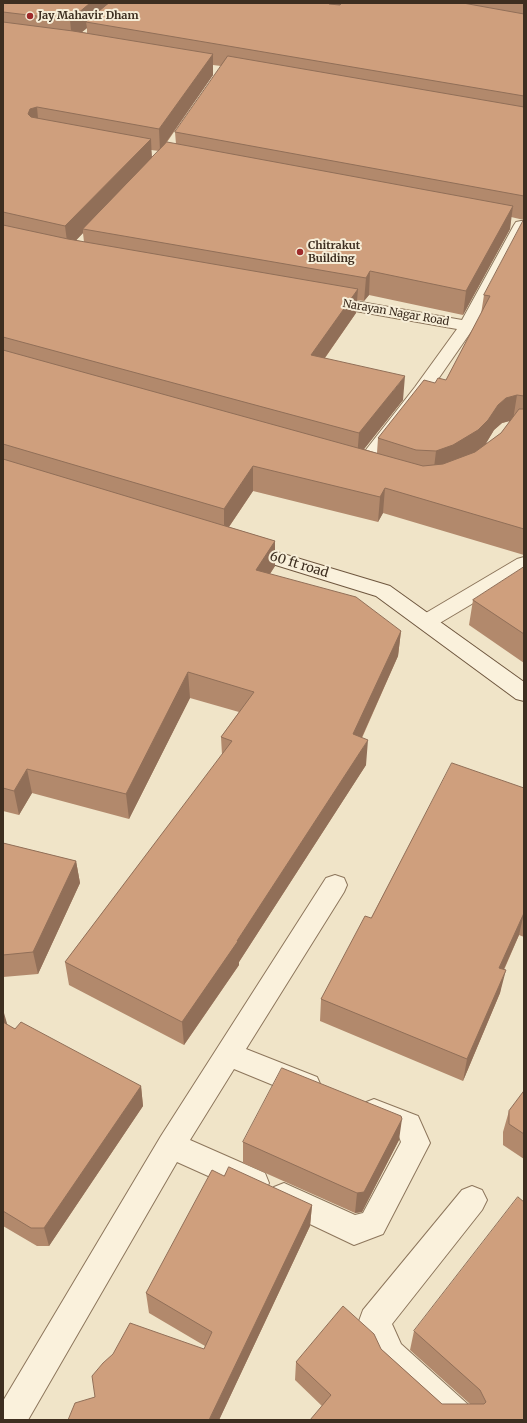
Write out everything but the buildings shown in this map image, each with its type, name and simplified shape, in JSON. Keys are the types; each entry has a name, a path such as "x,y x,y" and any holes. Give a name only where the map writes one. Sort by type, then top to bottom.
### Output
{"street":[{"name":"Narayan Nagar Road","path":"312,298 467,326 517,225"},
{"path":"339,460 370,469 421,391 467,326"},
{"name":"60 ft road","path":"231,544 383,591 524,693"},
{"path":"426,622 524,564"},
{"path":"10,1420 171,1145 335,885"},
{"path":"171,1145 354,1230 373,1224 416,1143 408,1125 228,1054"},
{"path":"462,1420 390,1355 374,1321 472,1200"}],"place":[{"name":"Jay Mahavir Dham","path":"30,16"},
{"name":"Chitrakut Building","path":"300,252"}]}
